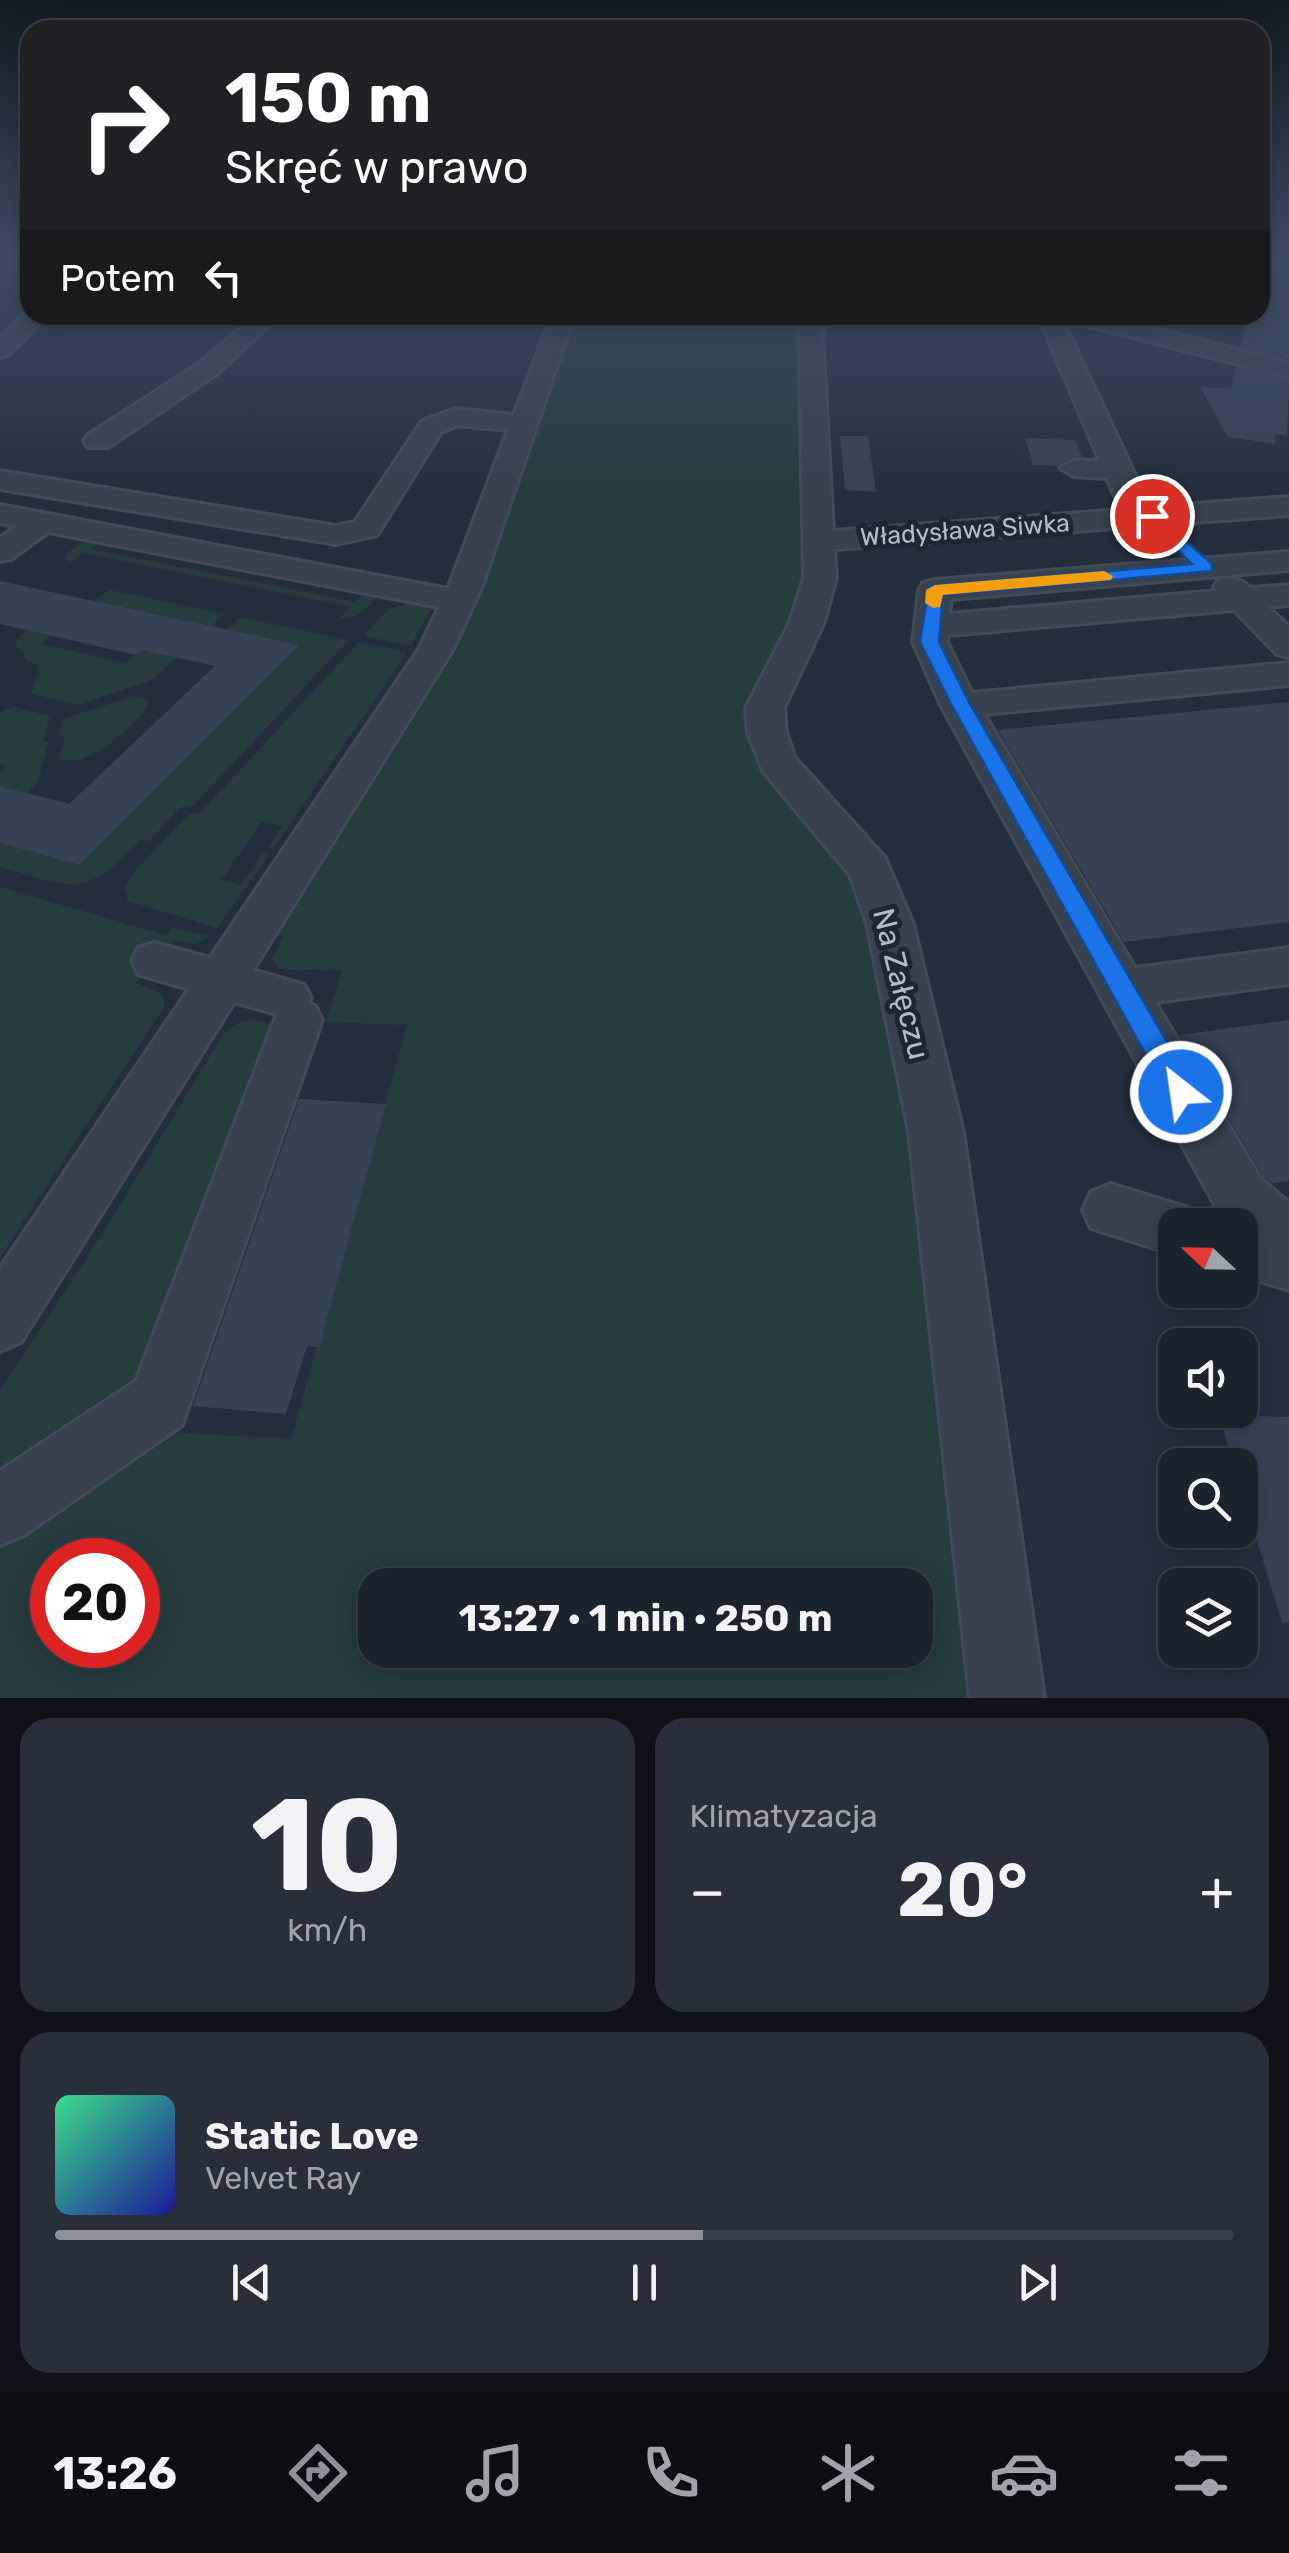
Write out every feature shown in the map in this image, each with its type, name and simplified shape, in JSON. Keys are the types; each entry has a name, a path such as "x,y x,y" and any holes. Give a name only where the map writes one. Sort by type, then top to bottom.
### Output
{"street":[{"path":"98,441 209,368 246,335"},
{"path":"0,1321 421,675 460,600 557,335"},
{"name":"Na Załęczu","path":"811,335 821,541 818,590 807,622 765,708 768,733 776,762 870,869 890,924 936,1132 1007,1698"},
{"path":"1059,335 1118,470 1146,516 1243,599 1289,647"},
{"path":"1180,335 1289,370"},
{"path":"0,480 353,535 366,529 430,427 455,417 524,424"},
{"path":"1074,468 1118,470"},
{"name":"Władysława Siwka","path":"821,541 1289,506"},
{"path":"0,514 393,591 460,600"},
{"path":"0,552 43,522"},
{"path":"1251,1208 960,704 932,650 931,626 935,590 1289,561"},
{"path":"931,626 1289,595"},
{"path":"960,704 1289,674"},
{"path":"0,1511 160,1403 293,1009 220,979 155,961"},
{"path":"1122,988 1289,966"},
{"path":"1111,1210 1158,1223"},
{"path":"1258,1218 1289,1239"},
{"path":"1258,1220 1289,1262"}],"green space":[{"path":"569,335 800,335 806,575 793,618 764,682 822,825 881,917 985,1698 0,1698 0,1525 166,1432 291,1439 407,1025 326,1022 342,970 278,968 272,958 283,936 271,933 526,454"},
{"path":"102,540 90,549 355,602 365,592 374,601 359,614 340,618 350,607 84,553 71,562 65,560 79,545"},
{"path":"110,590 225,614 211,626 93,601"},
{"path":"414,602 432,606 411,646 363,636 389,609"},
{"path":"240,617 349,640 193,806 181,807 148,842 141,840 105,872 77,884 62,884 0,867 0,843 81,865 298,646 226,630"},
{"path":"27,630 51,636 42,644 126,663 142,650 177,657 152,680 78,705 31,694 40,665 26,661 22,650 15,648 18,638"},
{"path":"359,642 407,652 274,848 268,847 282,826 262,822 221,880 241,885 263,853 270,854 217,928 128,901 124,888 134,872 188,815 200,813"},
{"path":"133,696 149,700 147,709 108,746 84,758 59,759 65,738 59,735 63,719"},
{"path":"14,707 50,716 43,741 49,743 37,783 27,793 0,786 0,773 8,766 0,764 0,712"},
{"path":"0,887 165,935 172,928 211,936 195,944 174,940 136,983 163,994 164,1007 0,1257"},
{"path":"276,1017 288,1018 153,1369 0,1494 0,1390 102,1234 224,1033 240,1022 268,1023"}],"building":[{"path":"1243,335 1289,335 1289,359 1240,347"},
{"path":"1236,367 1289,380 1287,436 1275,434 1275,444 1228,437 1200,387 1231,389"},
{"path":"840,436 868,436 876,492 845,490"},
{"path":"1025,438 1075,440 1082,457 1072,457 1057,466 1033,465"},
{"path":"0,581 299,645 80,865 0,843 0,786 69,804 215,666 142,650 136,655 0,624"},
{"path":"1289,702 1289,922 1124,942 998,730"},
{"path":"1289,1020 1289,1181 1272,1183 1263,1176 1179,1035"},
{"path":"299,1099 386,1104 319,1347 307,1346 286,1414 193,1406"},
{"path":"1258,1416 1289,1417 1289,1622 1282,1623 1258,1544 1258,1448 1229,1448 1223,1428 1258,1428"}],"slow traffic":[{"path":"933,603 935,590 1104,576"}],"route":[{"path":"1152,516 1206,568 935,590 930,642 960,704 1181,1092"}]}
